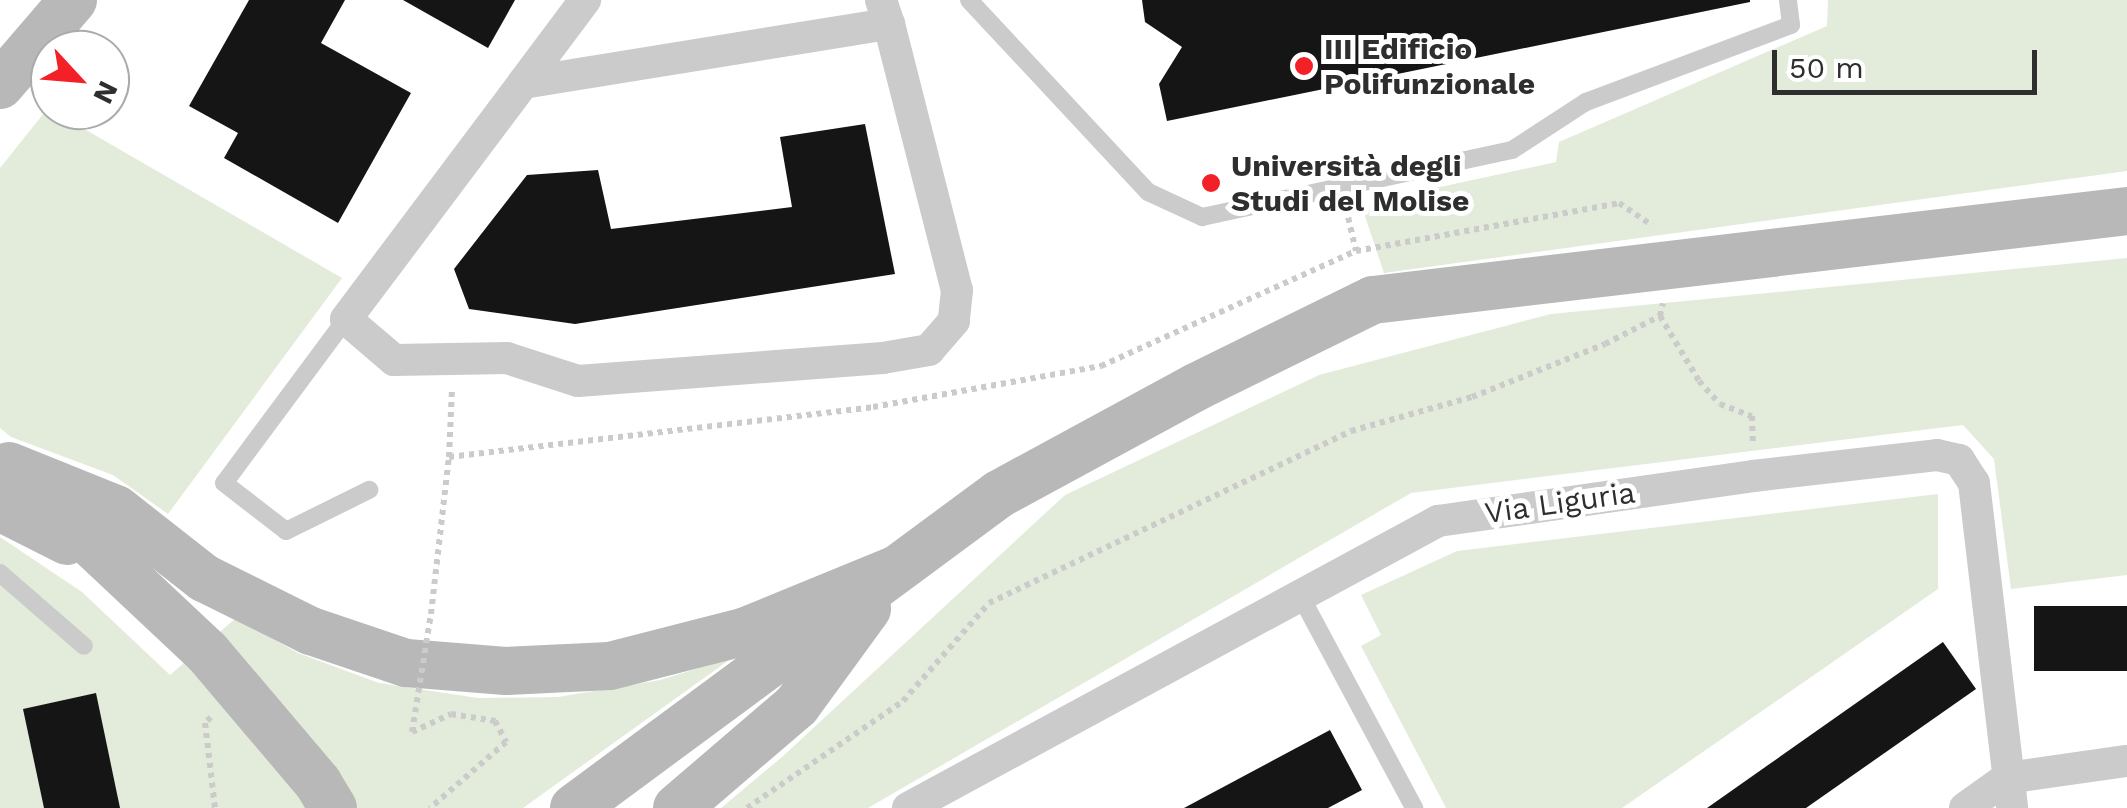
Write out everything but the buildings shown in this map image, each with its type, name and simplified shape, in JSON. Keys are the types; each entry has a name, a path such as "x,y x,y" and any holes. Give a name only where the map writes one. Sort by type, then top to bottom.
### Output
{"street":[{"path":"523,83 885,12 957,290 954,321 930,350 883,358 578,381 507,358 394,360 346,319 585,0"},
{"path":"0,86 60,17"},
{"path":"0,116 60,17"},
{"path":"574,808 999,494 1196,387 1373,300 2127,212"},
{"name":"Via Liguria","path":"908,808 1438,521 1754,476 1937,456 1960,460 1974,483 2009,793"},
{"path":"3,477 116,509 204,578 293,622 406,663 506,670 610,666 746,632 895,570"},
{"path":"3,477 115,565 241,688 325,795"},
{"path":"677,808 798,705 895,570"},
{"path":"1965,808 2127,761"}],"lane":[{"path":"968,0 1148,192 1202,217 1512,150 1586,102 1791,25 1788,0"},
{"path":"346,319 224,483 286,530 368,490"},
{"path":"0,573 84,646"},
{"path":"1300,595 1414,808"}],"path":[{"path":"1340,187 1356,251"},
{"path":"1660,316 1699,381 1720,404 1752,416 1754,476"},
{"path":"449,457 454,359"},
{"path":"430,808 506,742 495,721 451,714 412,732 431,614"},
{"path":"215,808 205,723 241,688"}],"green space":[{"path":"1828,0 2127,0 2127,171 1384,273 1361,204 1556,162 1559,142 1827,26"},
{"path":"30,130 86,130 342,278 168,514 113,475 11,437 0,428 0,168"},
{"path":"2127,258 2127,575 2011,589 1994,459 1963,425 1411,493 868,808 721,808 782,757 1065,495 1319,375 1551,314"},
{"path":"1938,494 1938,589 1622,808 1446,808 1361,646 1381,635 1361,595 1457,551"},
{"path":"0,537 82,592 170,675 236,618 298,653 379,683 478,698 558,697 660,680 732,658 523,808 0,808"}],"place":[{"name":"III Edificio Polifunzionale","path":"1304,66"},
{"name":"Università degli Studi del Molise","path":"1211,183"}]}
